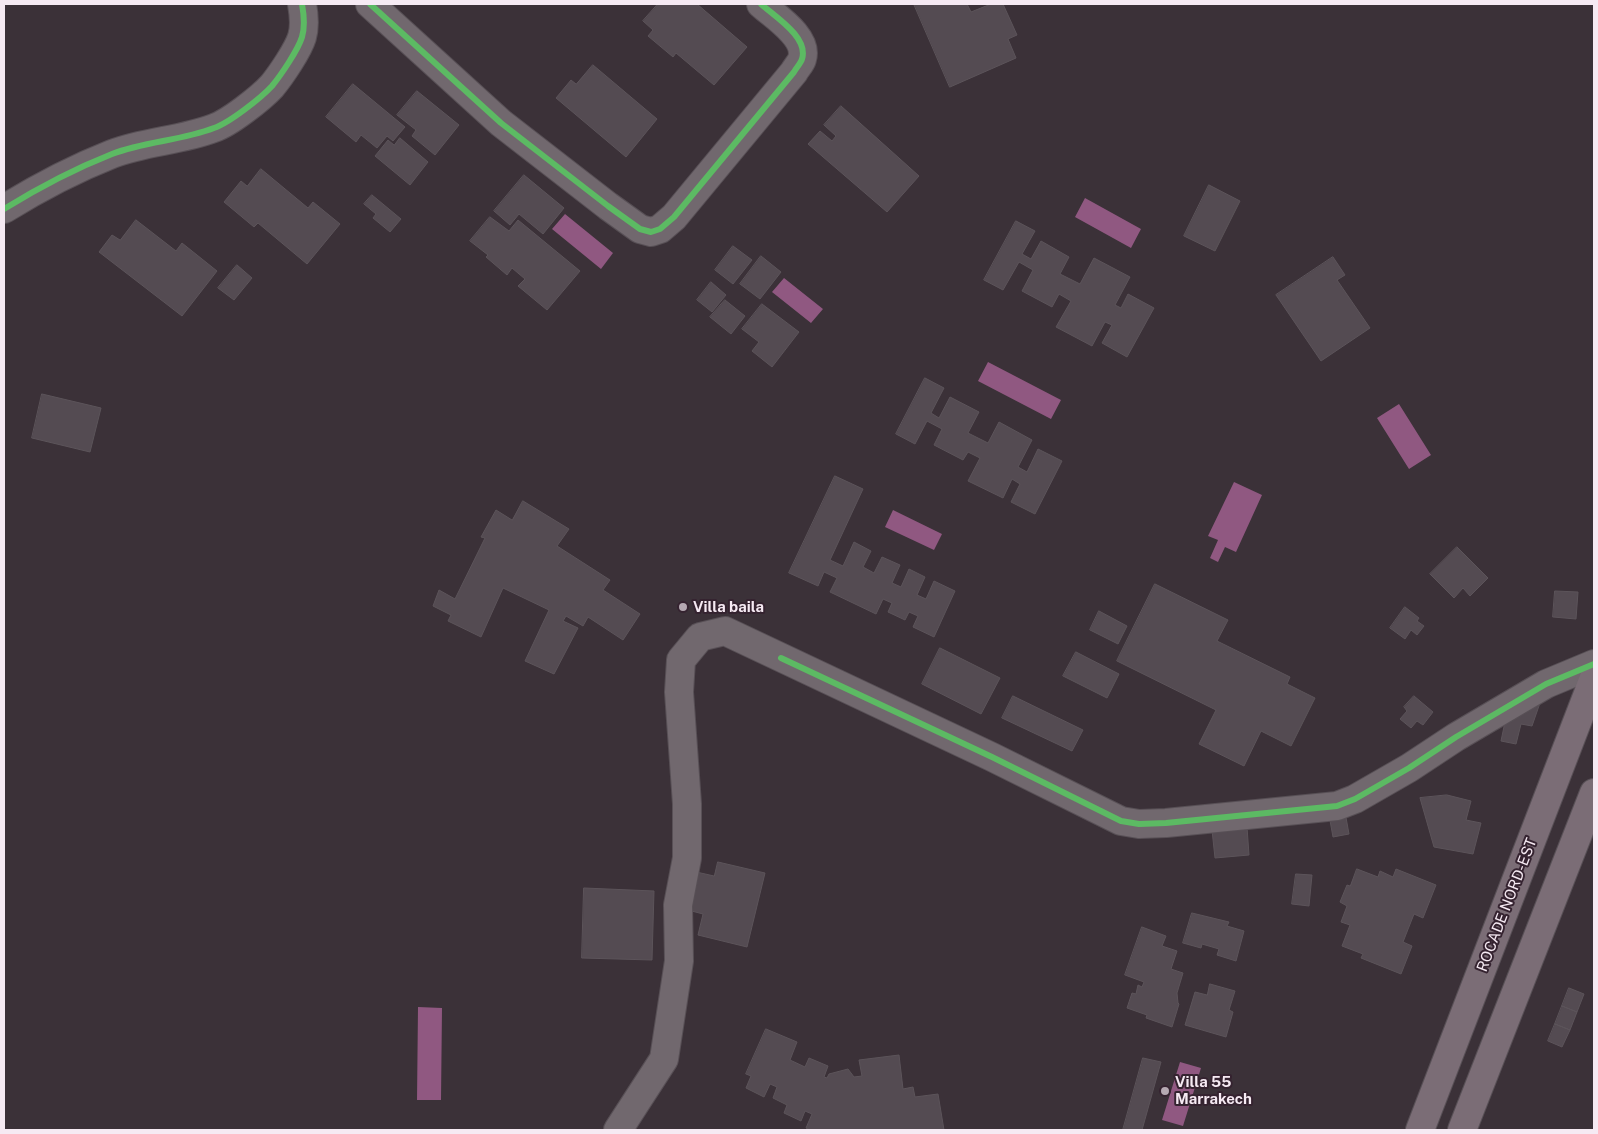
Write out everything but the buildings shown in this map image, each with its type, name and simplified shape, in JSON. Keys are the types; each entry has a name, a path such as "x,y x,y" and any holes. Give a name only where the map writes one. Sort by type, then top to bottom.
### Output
{"highway":[{"name":"ROCADE NORD-EST","path":"1420,1130 1594,678"},
{"path":"1462,1130 1594,793"}],"street":[{"path":"4,209 62,176 105,157 136,146 189,137 217,127 245,109 271,86 289,62 302,38 304,16 302,4"},
{"path":"370,4 501,123 608,206 640,229 651,232 660,229 674,217 794,72 802,58 802,45 795,34 761,4"},
{"path":"618,1130 664,1059 679,961 678,905 687,858 687,804 678,692 681,660 700,637 725,631 1122,820 1139,824 1193,821 1337,806 1355,799 1409,768 1456,737 1546,684 1594,664"}],"shaded area":[{"path":"1085,198 1141,229 1131,248 1075,217"},
{"path":"565,214 613,253 601,269 552,229"},
{"path":"784,278 823,309 811,323 772,292"},
{"path":"988,362 1061,400 1051,419 978,381"},
{"path":"1399,404 1431,455 1409,469 1377,418"},
{"path":"1234,482 1262,495 1236,552 1225,547 1218,562 1210,558 1218,540 1208,536"},
{"path":"893,510 942,534 934,550 885,527"},
{"path":"418,1007 442,1008 441,1100 417,1100"},
{"path":"1180,1062 1201,1068 1183,1126 1162,1120"}],"cycle path":[{"path":"4,209 56,179 112,154 137,146 188,136 214,128 236,116 272,86 293,55 303,33 302,4"},
{"path":"370,4 501,123 608,206 640,229 651,232 660,229 674,217 794,72 801,61 803,51 796,35 761,4"},
{"path":"781,658 992,757 1121,821 1139,824 1337,806 1355,799 1409,768 1456,737 1546,684 1594,664"}],"place":[{"name":"Villa baila","path":"683,607"},
{"name":"Villa 55 Marrakech","path":"1165,1091"}]}
